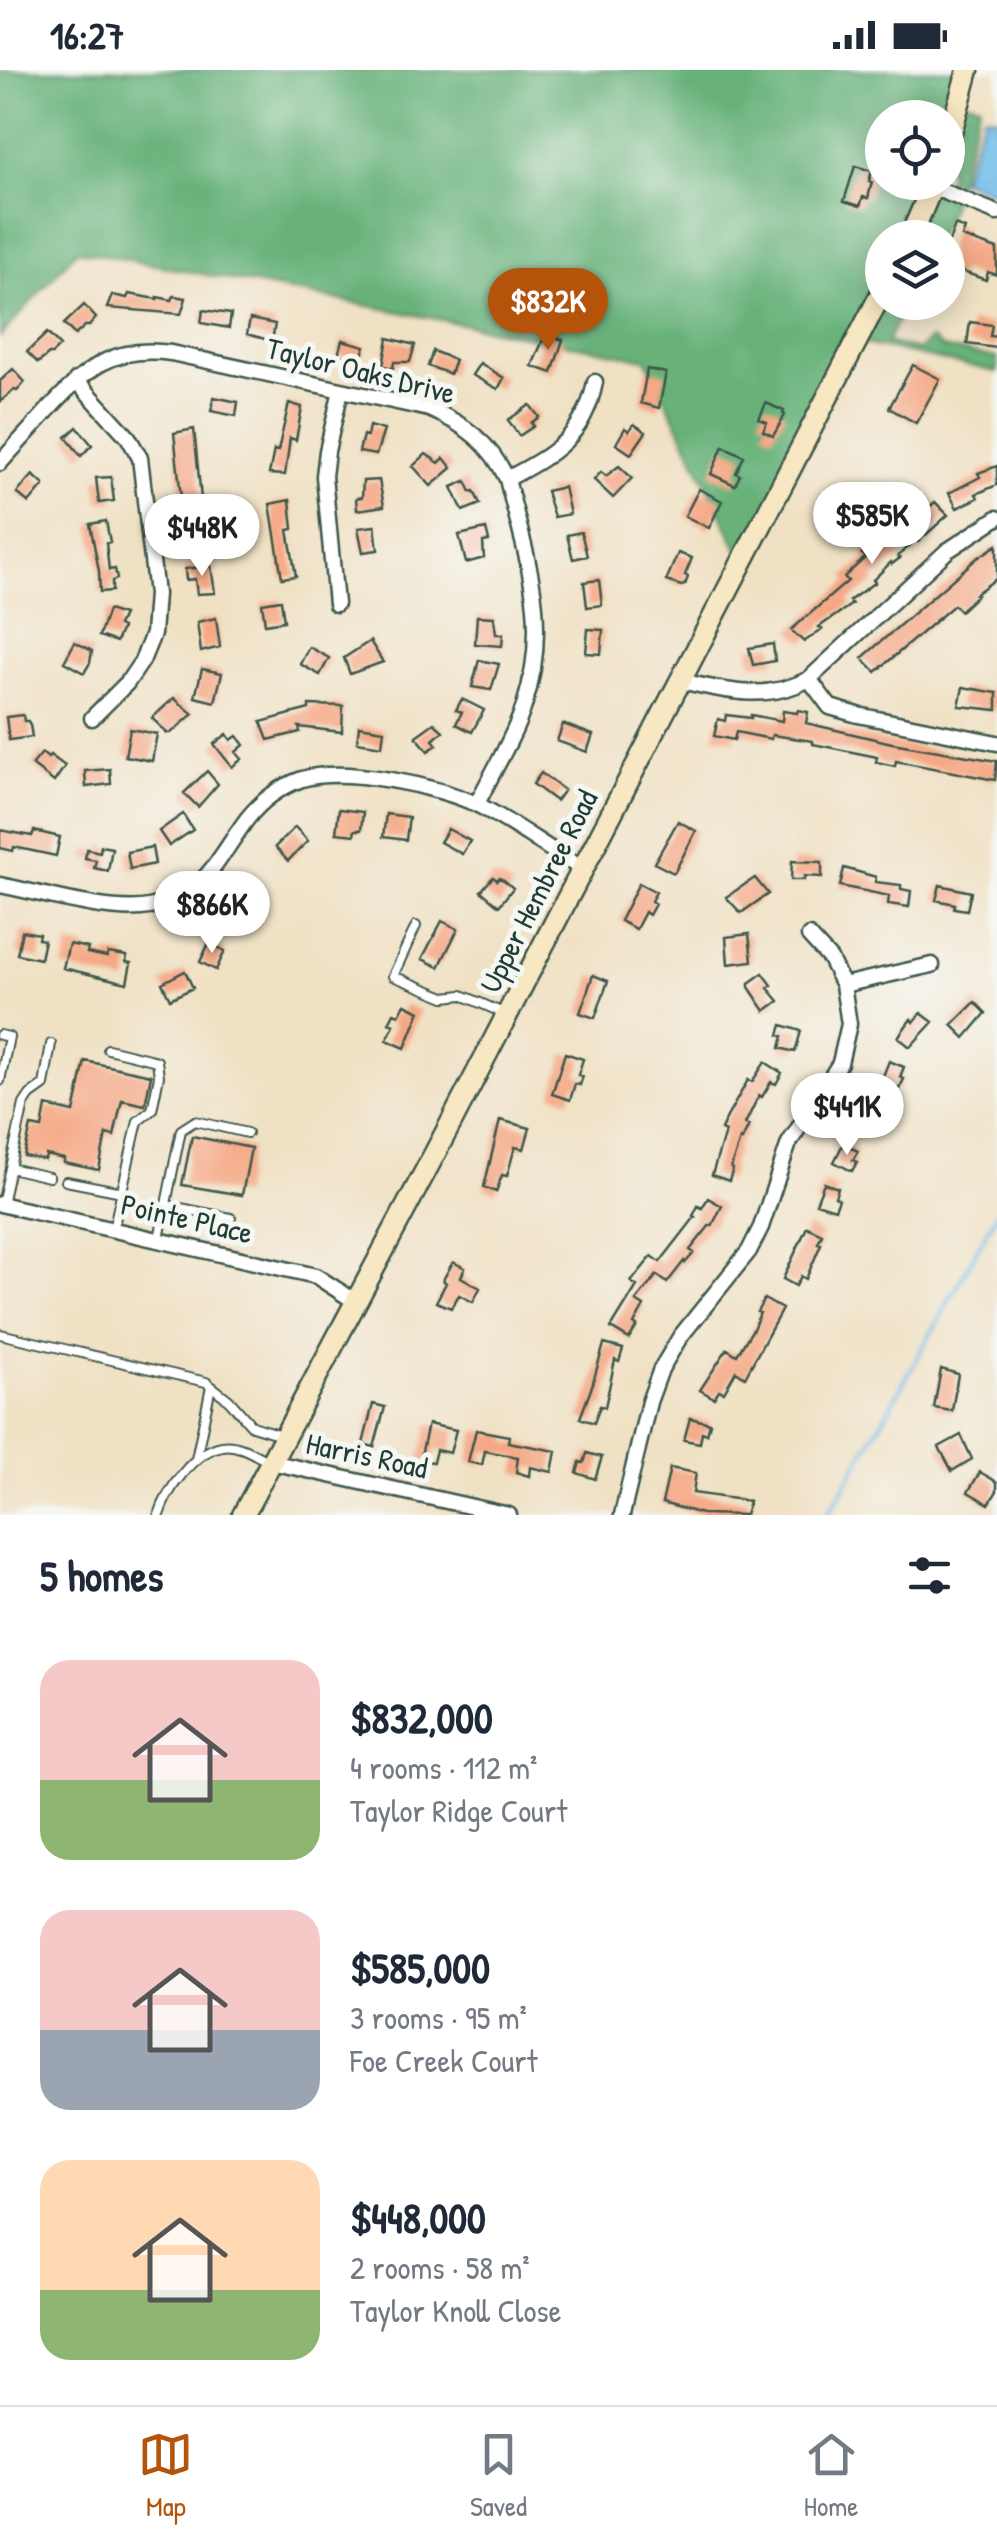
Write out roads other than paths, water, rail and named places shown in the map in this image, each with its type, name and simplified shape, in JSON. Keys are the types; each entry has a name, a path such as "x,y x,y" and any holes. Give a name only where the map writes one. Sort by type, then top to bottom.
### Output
{"street":[{"path":"960,100 968,70"},
{"path":"965,199 997,213"},
{"name":"Upper Hembree Road","path":"243,1515 508,1015 868,320"},
{"name":"Taylor Oaks Drive","path":"0,463 76,380 94,366 132,352 153,350 429,409 453,419 483,442 508,478 535,593 537,640 523,710 477,804"},
{"path":"76,380 128,437 140,458 156,594 153,634 142,661 127,683 92,718"},
{"path":"508,478 548,458 567,442 588,408 595,382"},
{"path":"336,604 324,476 342,390"},
{"path":"681,681 754,694 779,692 809,679 947,551 997,518"},
{"path":"809,679 830,707 997,743"},
{"path":"0,884 111,908 152,907 178,898 201,883 218,865 257,806 277,791 302,780 336,775 441,790 477,804 583,870"},
{"path":"622,1515 649,1402 661,1369 680,1336 749,1252 790,1143 840,1063 846,1045 848,1005 843,985 830,959 809,936"},
{"path":"843,985 932,964"},
{"name":"Pointe Place","path":"1,1204 316,1276 356,1302"},
{"name":"Harris Road","path":"271,1462 509,1515"}],"lane":[{"path":"416,926 392,976 445,997 462,995 508,1015"},
{"path":"0,1035 9,1037 0,1081"},
{"path":"1,1204 24,1104 44,1085 52,1044"},
{"path":"108,1049 158,1061 159,1076 152,1110 138,1121 113,1230"},
{"path":"159,1239 181,1130 195,1122 247,1133"},
{"path":"10,1168 49,1178"},
{"path":"66,1181 122,1192"},
{"path":"166,1205 231,1218"},
{"path":"0,1334 206,1382 252,1426 285,1436"},
{"path":"196,1459 212,1386"},
{"path":"159,1515 170,1490 196,1459 223,1446 241,1448 271,1462"}],"water":[{"path":"984,115 997,117 997,194 965,182 965,169"}],"waterway":[{"path":"827,1515 997,1214"}]}
